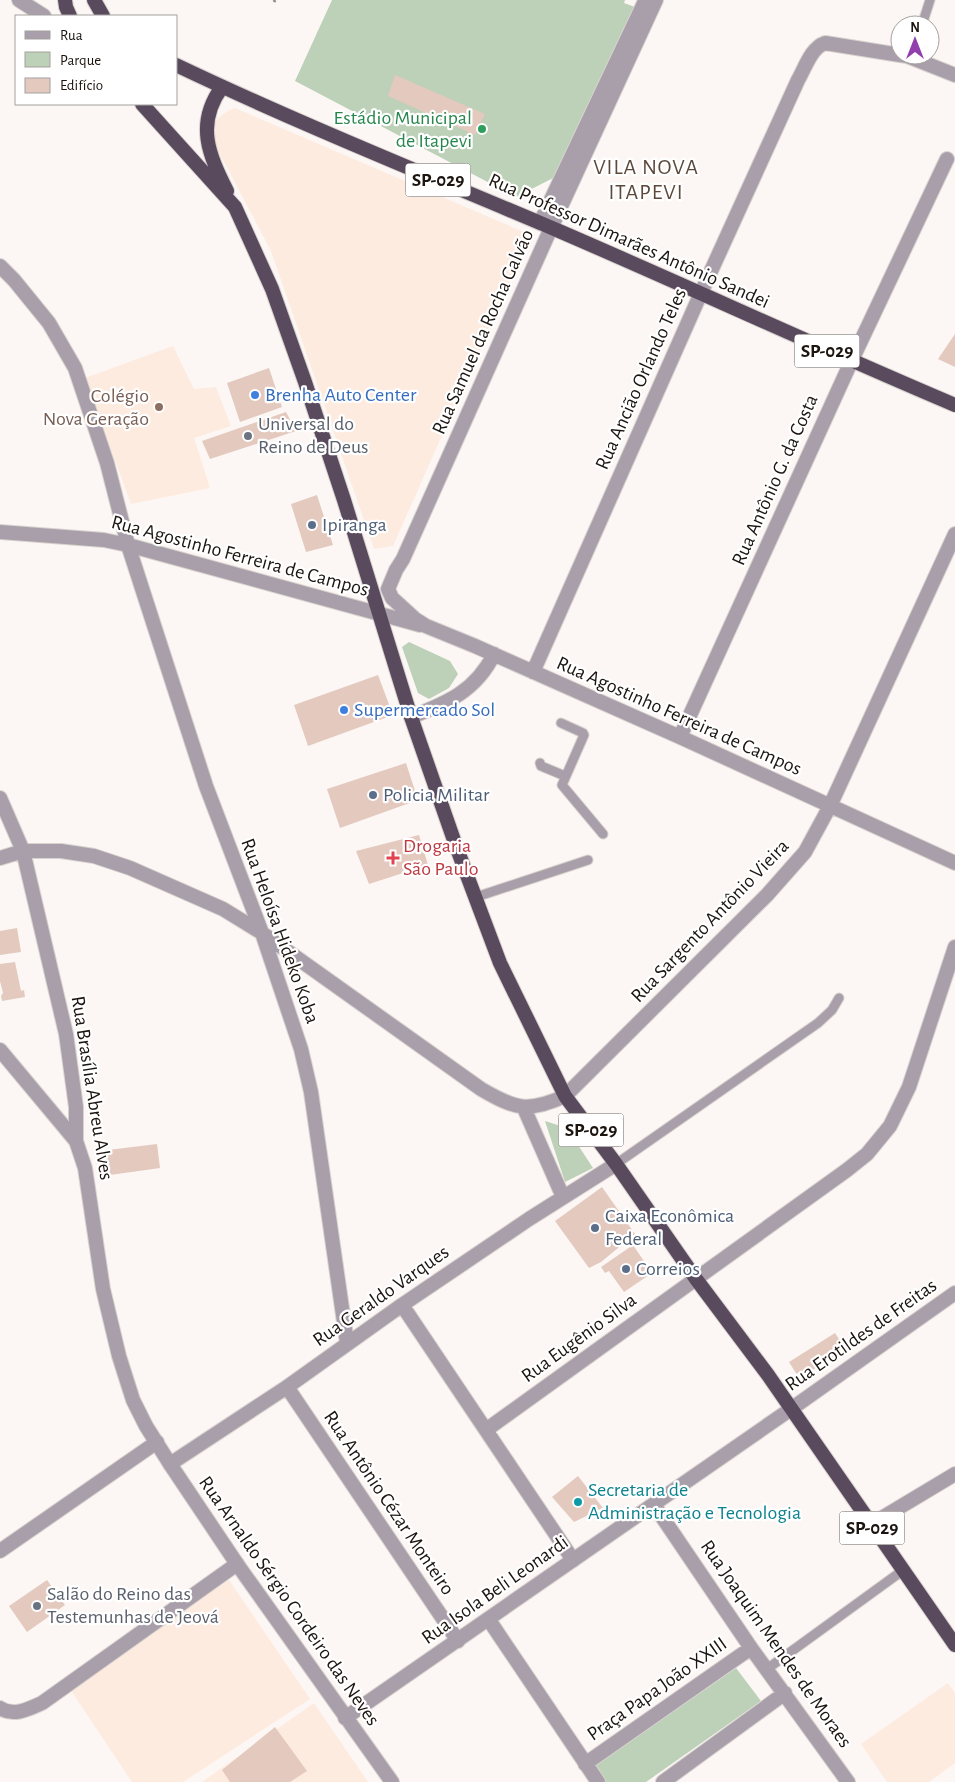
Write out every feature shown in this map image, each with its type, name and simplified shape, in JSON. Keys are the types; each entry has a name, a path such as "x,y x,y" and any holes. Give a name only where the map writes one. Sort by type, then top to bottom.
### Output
{"highway":[{"path":"94,0 102,15"},
{"name":"Rua Professor Dimarães Antônio Sandei","path":"178,66 324,133 546,226 701,293 851,362 955,405"},
{"name":"SP-029","path":"222,87 208,116 206,128 208,148 214,166 272,289 305,382 380,614 411,718 500,963 565,1096 768,1375 870,1525 955,1645"},
{"name":"SP-029","path":"143,105 235,208"}],"street":[{"path":"19,0 42,15"},
{"name":"Rua Samuel da Rocha Galvão","path":"392,598 388,589 390,582 403,559 546,226 646,0"},
{"name":"Rua Samuel da Rocha Galvão","path":"546,226 656,0"},
{"name":"Rua Ancião Orlando Teles","path":"533,672 701,293 798,80 818,45 825,43 890,53"},
{"path":"930,65 955,75"},
{"name":"Rua Antônio G. da Costa","path":"680,737 851,362 947,159"},
{"name":"Rua Heloísa Hideko Koba","path":"0,266 49,323 75,368 107,463 128,545 206,786 262,932 301,1049 311,1092 347,1343"},
{"name":"Rua Agostinho Ferreira de Campos","path":"0,532 104,540 128,545 414,625 426,626"},
{"name":"Rua Sargento Antônio Vieira","path":"565,1096 692,970 789,871 805,852 830,806 955,534"},
{"name":"Rua Agostinho Ferreira de Campos","path":"392,598 415,619 426,626 494,654 680,737 955,863"},
{"path":"411,718 449,702 465,691 489,664 494,654"},
{"name":"Rua Brasília Abreu Alves","path":"0,798 23,851 66,1034 76,1107 76,1140 85,1168 103,1289 119,1356 133,1400 146,1426 157,1442"},
{"path":"0,858 23,851 61,851 94,856 130,868 223,909 262,932 481,1089 502,1101 524,1108 540,1106 565,1096"},
{"name":"Rua Eugênio Silva","path":"486,1430 867,1154 890,1126 909,1087 955,948"},
{"path":"0,1050 76,1140"},
{"path":"524,1108 563,1197"},
{"name":"Rua Geraldo Varques","path":"170,1464 287,1387 402,1305 563,1197 616,1164"},
{"name":"Rua Erotildes de Freitas","path":"791,1410 955,1293"},
{"path":"402,1305 572,1560"},
{"name":"Rua Antônio Cézar Monteiro","path":"287,1387 458,1641"},
{"name":"Rua Isola Beli Leonardi","path":"346,1718 791,1410"},
{"path":"0,1551 157,1442"},
{"name":"Rua Arnaldo Sérgio Cordeiro das Neves","path":"157,1442 237,1564 392,1782"},
{"path":"870,1525 955,1474"},
{"name":"Rua Joaquim Mendes de Moraes","path":"654,1504 751,1648 848,1782"},
{"path":"0,1708 5,1712 22,1712 42,1703 237,1564"},
{"path":"488,1620 598,1782"},
{"name":"Praça Papa João XXIII","path":"586,1764 751,1648"},
{"path":"663,1782 785,1693"}],"lane":[{"path":"925,15 930,0"},
{"path":"561,723 584,735 565,776 563,787 603,834"},
{"path":"540,763 541,766 565,776"},
{"path":"476,897 588,860"},
{"path":"616,1164 818,1023 832,1010 840,998"},
{"path":"767,1669 902,1571"}],"shaded area":[{"path":"235,108 531,235 393,546 374,549 271,251 214,143 216,120"},
{"name":"Colégio Nova Geração","path":"173,346 194,389 216,387 231,426 194,438 210,488 131,504 85,378"},
{"path":"229,1580 310,1699 183,1782 132,1782 70,1689"},
{"path":"948,1683 955,1693 955,1763 929,1782 887,1782 861,1744"},
{"path":"314,1703 368,1782 202,1782"}],"green space":[{"name":"Estádio Municipal de Itapevi","path":"332,0 625,0 624,3 635,7 557,176 516,197 295,81"},
{"path":"409,642 450,661 458,674 449,688 429,699 418,693 402,647"},
{"path":"545,1121 567,1128 593,1168 565,1182"},
{"path":"736,1668 761,1701 646,1782 605,1782 594,1766"}],"building":[{"path":"395,75 485,114 475,135 388,96"},
{"path":"955,334 955,367 938,359"},
{"name":"Brenha Auto Center","path":"269,368 282,407 240,422 227,383"},
{"name":"Universal do Reino de Deus","path":"286,412 296,431 210,459 202,441"},
{"name":"Ipiranga","path":"317,495 333,545 306,552 291,504"},
{"name":"Supermercado Sol","path":"378,675 393,715 308,746 294,705"},
{"name":"Policia Militar","path":"406,763 418,800 340,828 327,789"},
{"name":"Drogaria São Paulo","path":"419,835 428,865 369,884 356,851"},
{"path":"17,928 21,952 0,955 0,931"},
{"path":"15,962 21,991 24,990 25,997 2,1001 0,964"},
{"path":"157,1144 160,1168 103,1176 100,1151"},
{"name":"Caixa Econômica Federal","path":"602,1187 635,1234 601,1262 589,1268 555,1221"},
{"name":"Correios","path":"633,1245 652,1273 624,1292 609,1271 605,1273 601,1267"},
{"path":"835,1333 846,1350 799,1378 789,1362"},
{"name":"Secretaria de Administração e Tecnologia","path":"578,1476 603,1508 574,1522 552,1497"},
{"name":"Salão do Reino das Testemunhas de Jeová","path":"47,1580 65,1605 27,1632 9,1606"},
{"path":"275,1727 307,1771 290,1782 230,1782 222,1770"}],"place":[{"name":"Estádio Municipal de Itapevi","path":"482,129"},
{"name":"Brenha Auto Center","path":"255,395"},
{"name":"Colégio Nova Geração","path":"159,407"},
{"name":"Universal do Reino de Deus","path":"248,436"},
{"name":"Ipiranga","path":"312,525"},
{"name":"Supermercado Sol","path":"344,710"},
{"name":"Policia Militar","path":"373,795"},
{"name":"Drogaria São Paulo","path":"393,858"},
{"name":"Caixa Econômica Federal","path":"595,1228"},
{"name":"Correios","path":"626,1269"},
{"name":"Secretaria de Administração e Tecnologia","path":"578,1502"},
{"name":"Salão do Reino das Testemunhas de Jeová","path":"37,1606"}],"district":[{"name":"VILA NOVA ITAPEVI","path":"646,180"}]}
